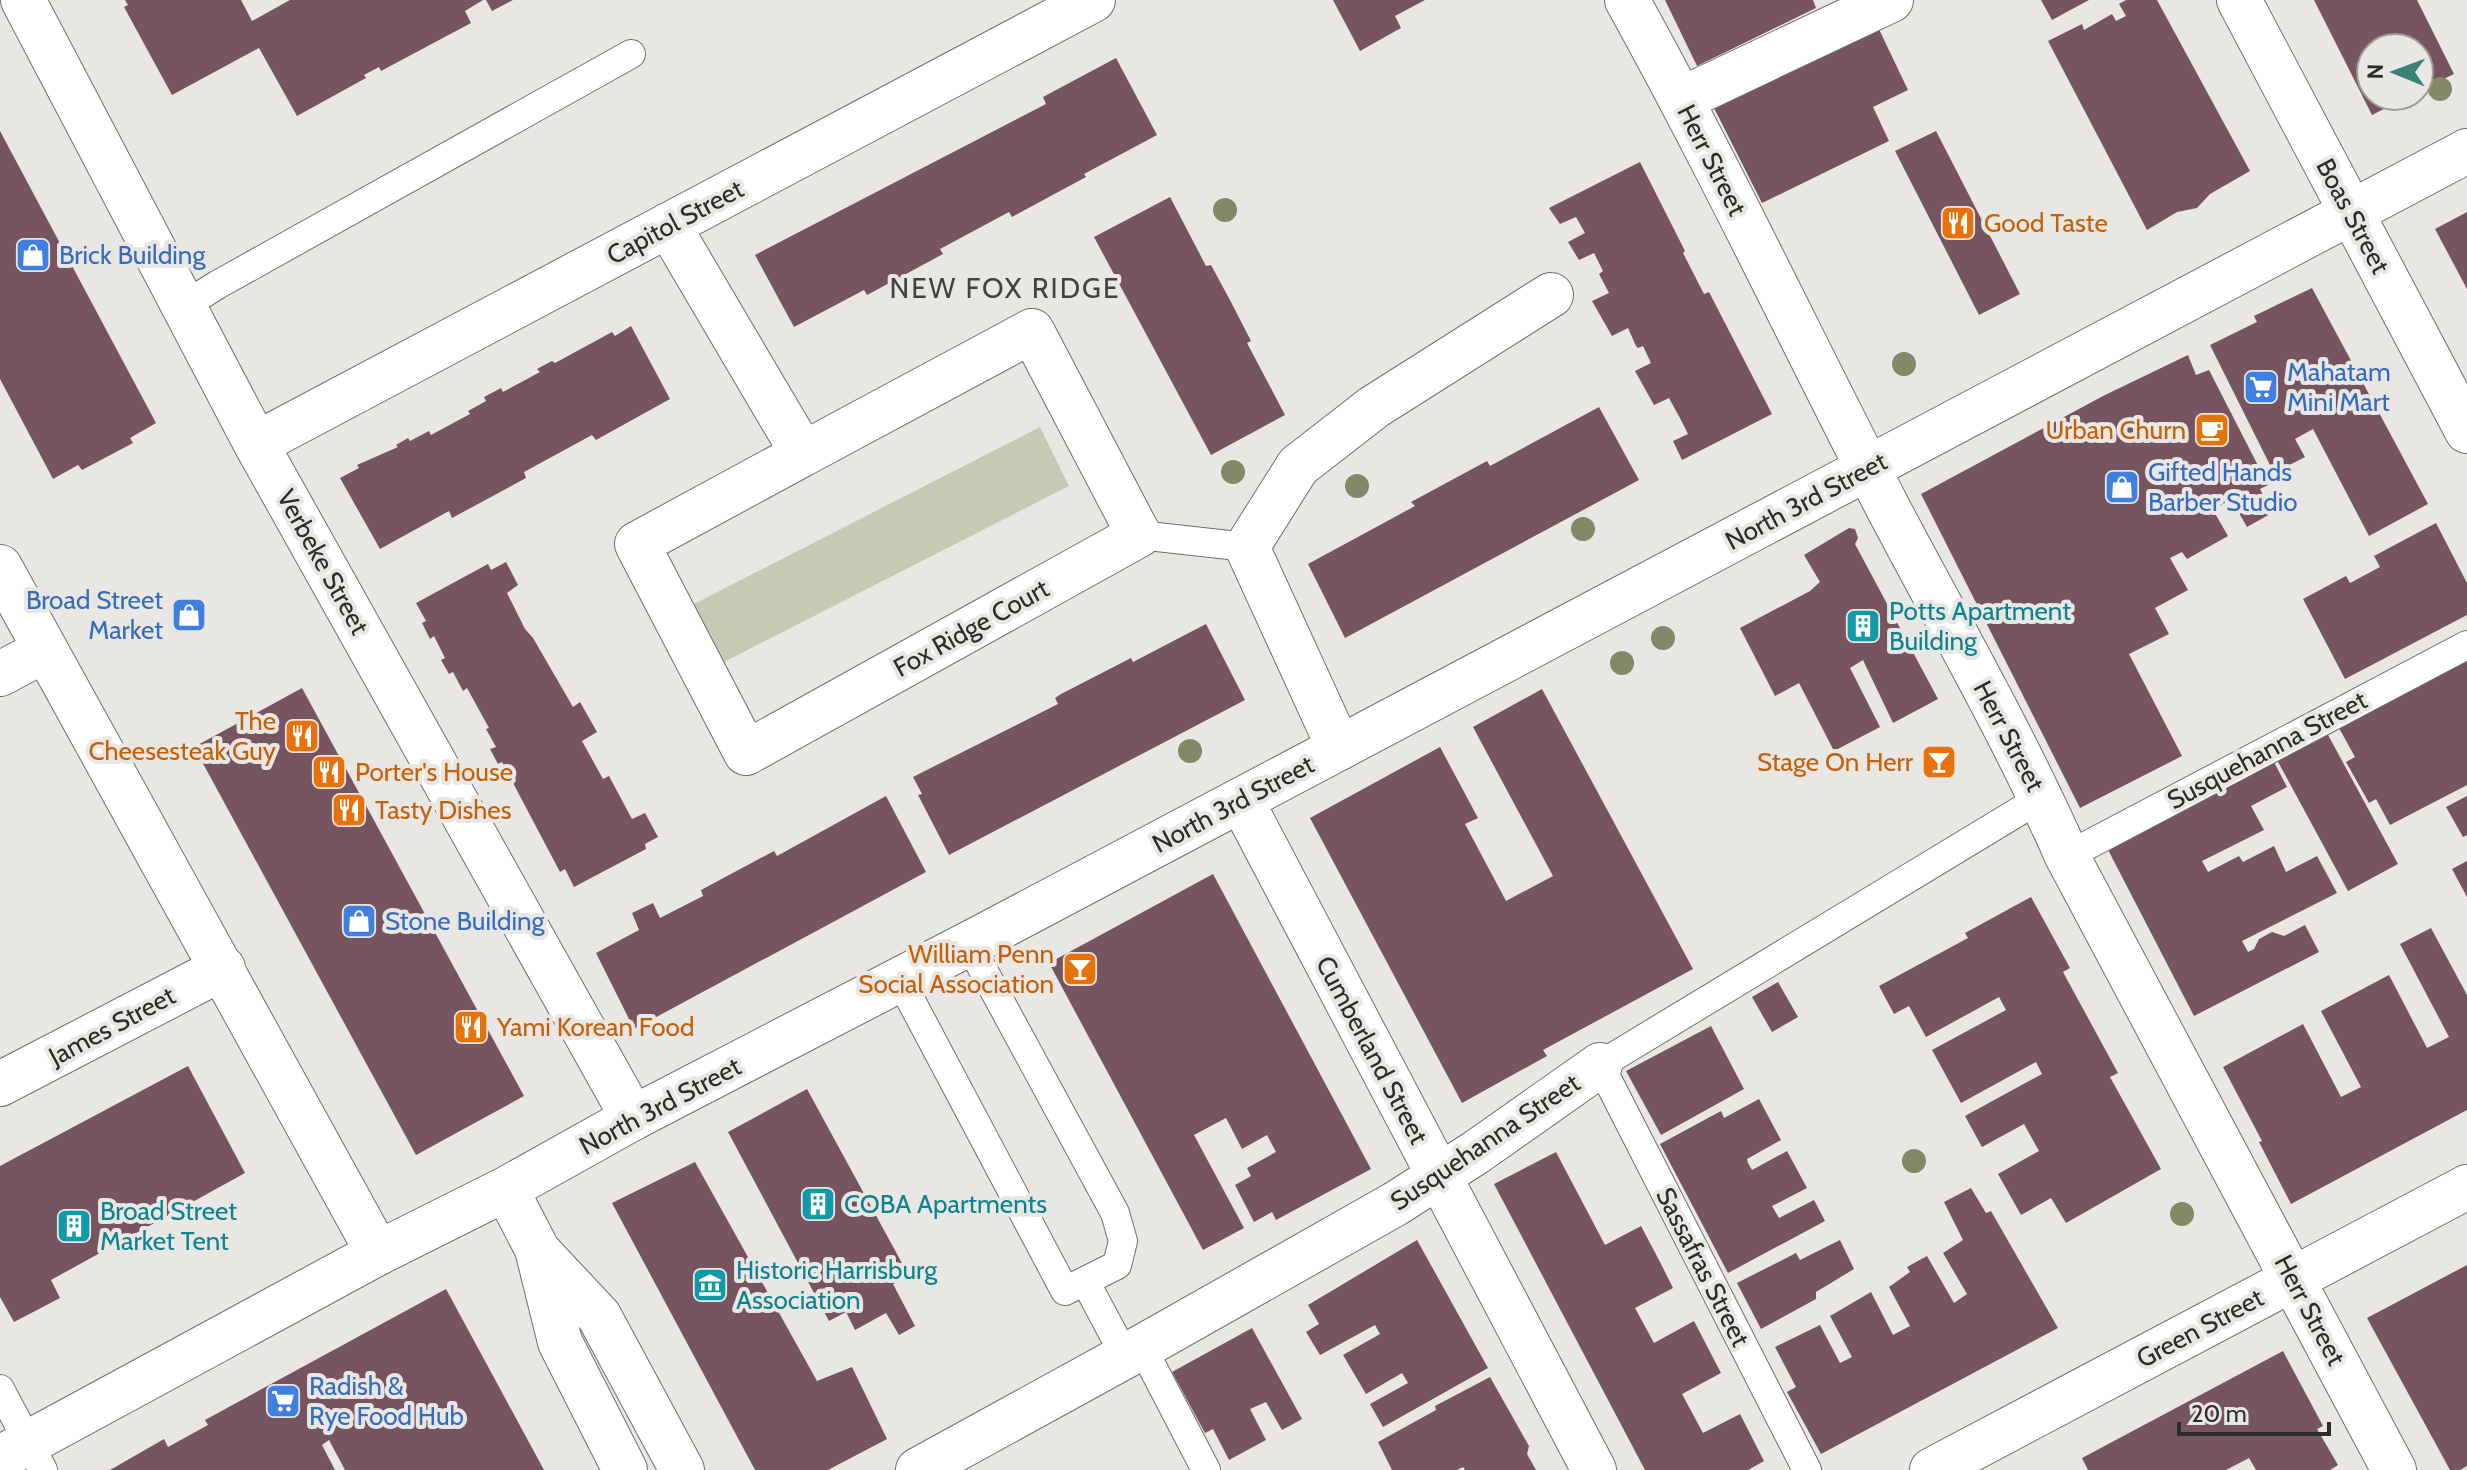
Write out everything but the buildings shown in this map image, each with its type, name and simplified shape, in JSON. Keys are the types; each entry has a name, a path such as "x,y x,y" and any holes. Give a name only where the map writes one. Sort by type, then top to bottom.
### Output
{"street":[{"name":"Verbeke Street","path":"23,0 256,444 633,1118"},
{"name":"Capitol Street","path":"256,444 1093,0"},
{"name":"Herr Street","path":"1627,0 1682,99 1868,468 2041,798 2067,856 2394,1470"},
{"path":"1682,99 1891,0"},
{"name":"Boas Street","path":"2239,0 2467,431"},
{"name":"North 3rd Street","path":"24,1457 378,1253 506,1189 633,1118 969,944 2467,151"},
{"path":"668,225 803,454"},
{"path":"1339,748 1247,547 1298,466 1374,407 1551,295"},
{"name":"Fox Ridge Court","path":"1032,331 1139,535 746,753 637,544 803,454 1032,331"},
{"path":"0,567 378,1253"},
{"path":"0,674 45,650"},
{"name":"Cumberland Street","path":"1241,800 1594,1470"},
{"name":"James Street","path":"0,1084 223,968"},
{"name":"Susquehanna Street","path":"918,1470 1134,1352 1439,1177 1600,1065"},
{"name":"Green Street","path":"1932,1470 2467,1187"},
{"path":"506,1189 537,1249 560,1342 625,1470"},
{"path":"537,1249 599,1316 682,1470"}],"lane":[{"path":"184,306 631,54"},
{"path":"1139,535 1247,547"},
{"name":"Susquehanna Street","path":"2067,856 2467,645"},
{"name":"Susquehanna Street","path":"1600,1065 2041,798"},
{"path":"900,980 1065,1291 1117,1265 1123,1241 1115,1213 969,944"},
{"name":"Sassafras Street","path":"1600,1065 1807,1470"},
{"path":"1085,1281 1134,1352 1206,1470"},
{"path":"0,1389 24,1457"}],"green space":[{"path":"1040,427 1069,486 722,663 692,605"}],"place":[{"name":"Good Taste","path":"1958,223"},
{"name":"Brick Building","path":"33,255"},
{"name":"Mahatam Mini Mart","path":"2261,387"},
{"name":"Urban Churn","path":"2212,430"},
{"name":"Gifted Hands Barber Studio","path":"2122,487"},
{"name":"Broad Street Market","path":"189,615"},
{"name":"Potts Apartment Building","path":"1863,626"},
{"name":"The Cheesesteak Guy","path":"302,736"},
{"name":"Stage On Herr","path":"1939,762"},
{"name":"Porter's House","path":"329,772"},
{"name":"Tasty Dishes","path":"349,810"},
{"name":"Stone Building","path":"359,921"},
{"name":"William Penn Social Association","path":"1080,969"},
{"name":"Yami Korean Food","path":"471,1027"},
{"name":"COBA Apartments","path":"818,1204"},
{"name":"Broad Street Market Tent","path":"74,1226"},
{"name":"Historic Harrisburg Association","path":"710,1285"},
{"name":"Radish & Rye Food Hub","path":"283,1401"}],"district":[{"name":"NEW FOX RIDGE","path":"1005,288"}]}
